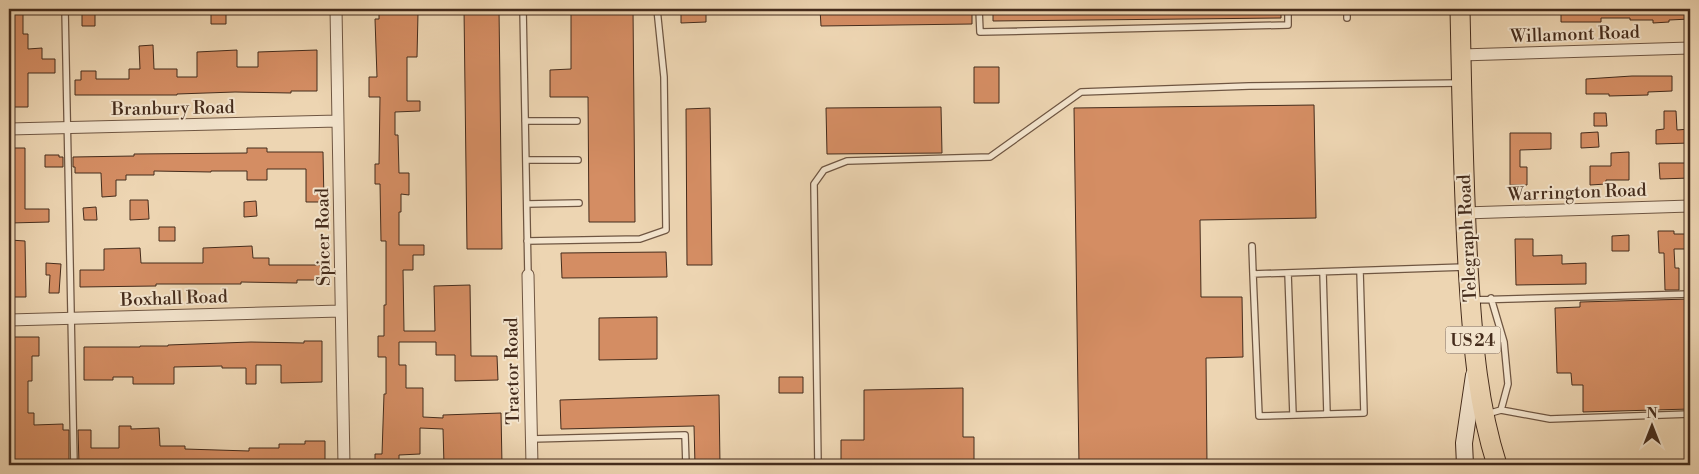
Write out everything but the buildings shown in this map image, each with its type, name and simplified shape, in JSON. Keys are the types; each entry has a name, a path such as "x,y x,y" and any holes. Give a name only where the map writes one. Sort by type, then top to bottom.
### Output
{"main road":[{"name":"Telegraph Road","path":"1460,9 1465,213 1470,300 1476,365 1492,412 1497,465"}],"street":[{"name":"Spicer Road","path":"336,9 344,465"},
{"name":"Willamont Road","path":"1461,55 1690,48"},
{"name":"Branbury Road","path":"9,129 338,121"},
{"name":"Warrington Road","path":"1465,213 1690,206"},
{"name":"Tractor Road","path":"528,275 532,465"},
{"name":"Boxhall Road","path":"9,320 341,311"},
{"path":"1465,465 1464,443 1476,365"}],"lane":[{"path":"65,9 74,465"},
{"path":"523,9 528,275"},
{"path":"527,241 640,239 666,230 664,77 657,9"},
{"path":"979,9 980,32 1288,25 1288,9"},
{"path":"1347,9 1347,18"},
{"path":"818,465 814,184 824,170 847,161 990,157 1081,92 1249,86 1462,83"},
{"path":"525,122 577,121"},
{"path":"526,160 578,160"},
{"path":"527,204 579,203"},
{"path":"1252,246 1258,416 1364,413 1360,271"},
{"path":"1253,274 1468,267"},
{"path":"1323,272 1327,414"},
{"path":"1288,273 1293,415"},
{"path":"1470,300 1690,294"},
{"path":"1491,298 1504,342 1508,384 1492,412 1550,419 1690,414"},
{"path":"531,439 685,435 686,465 657,465"}]}
